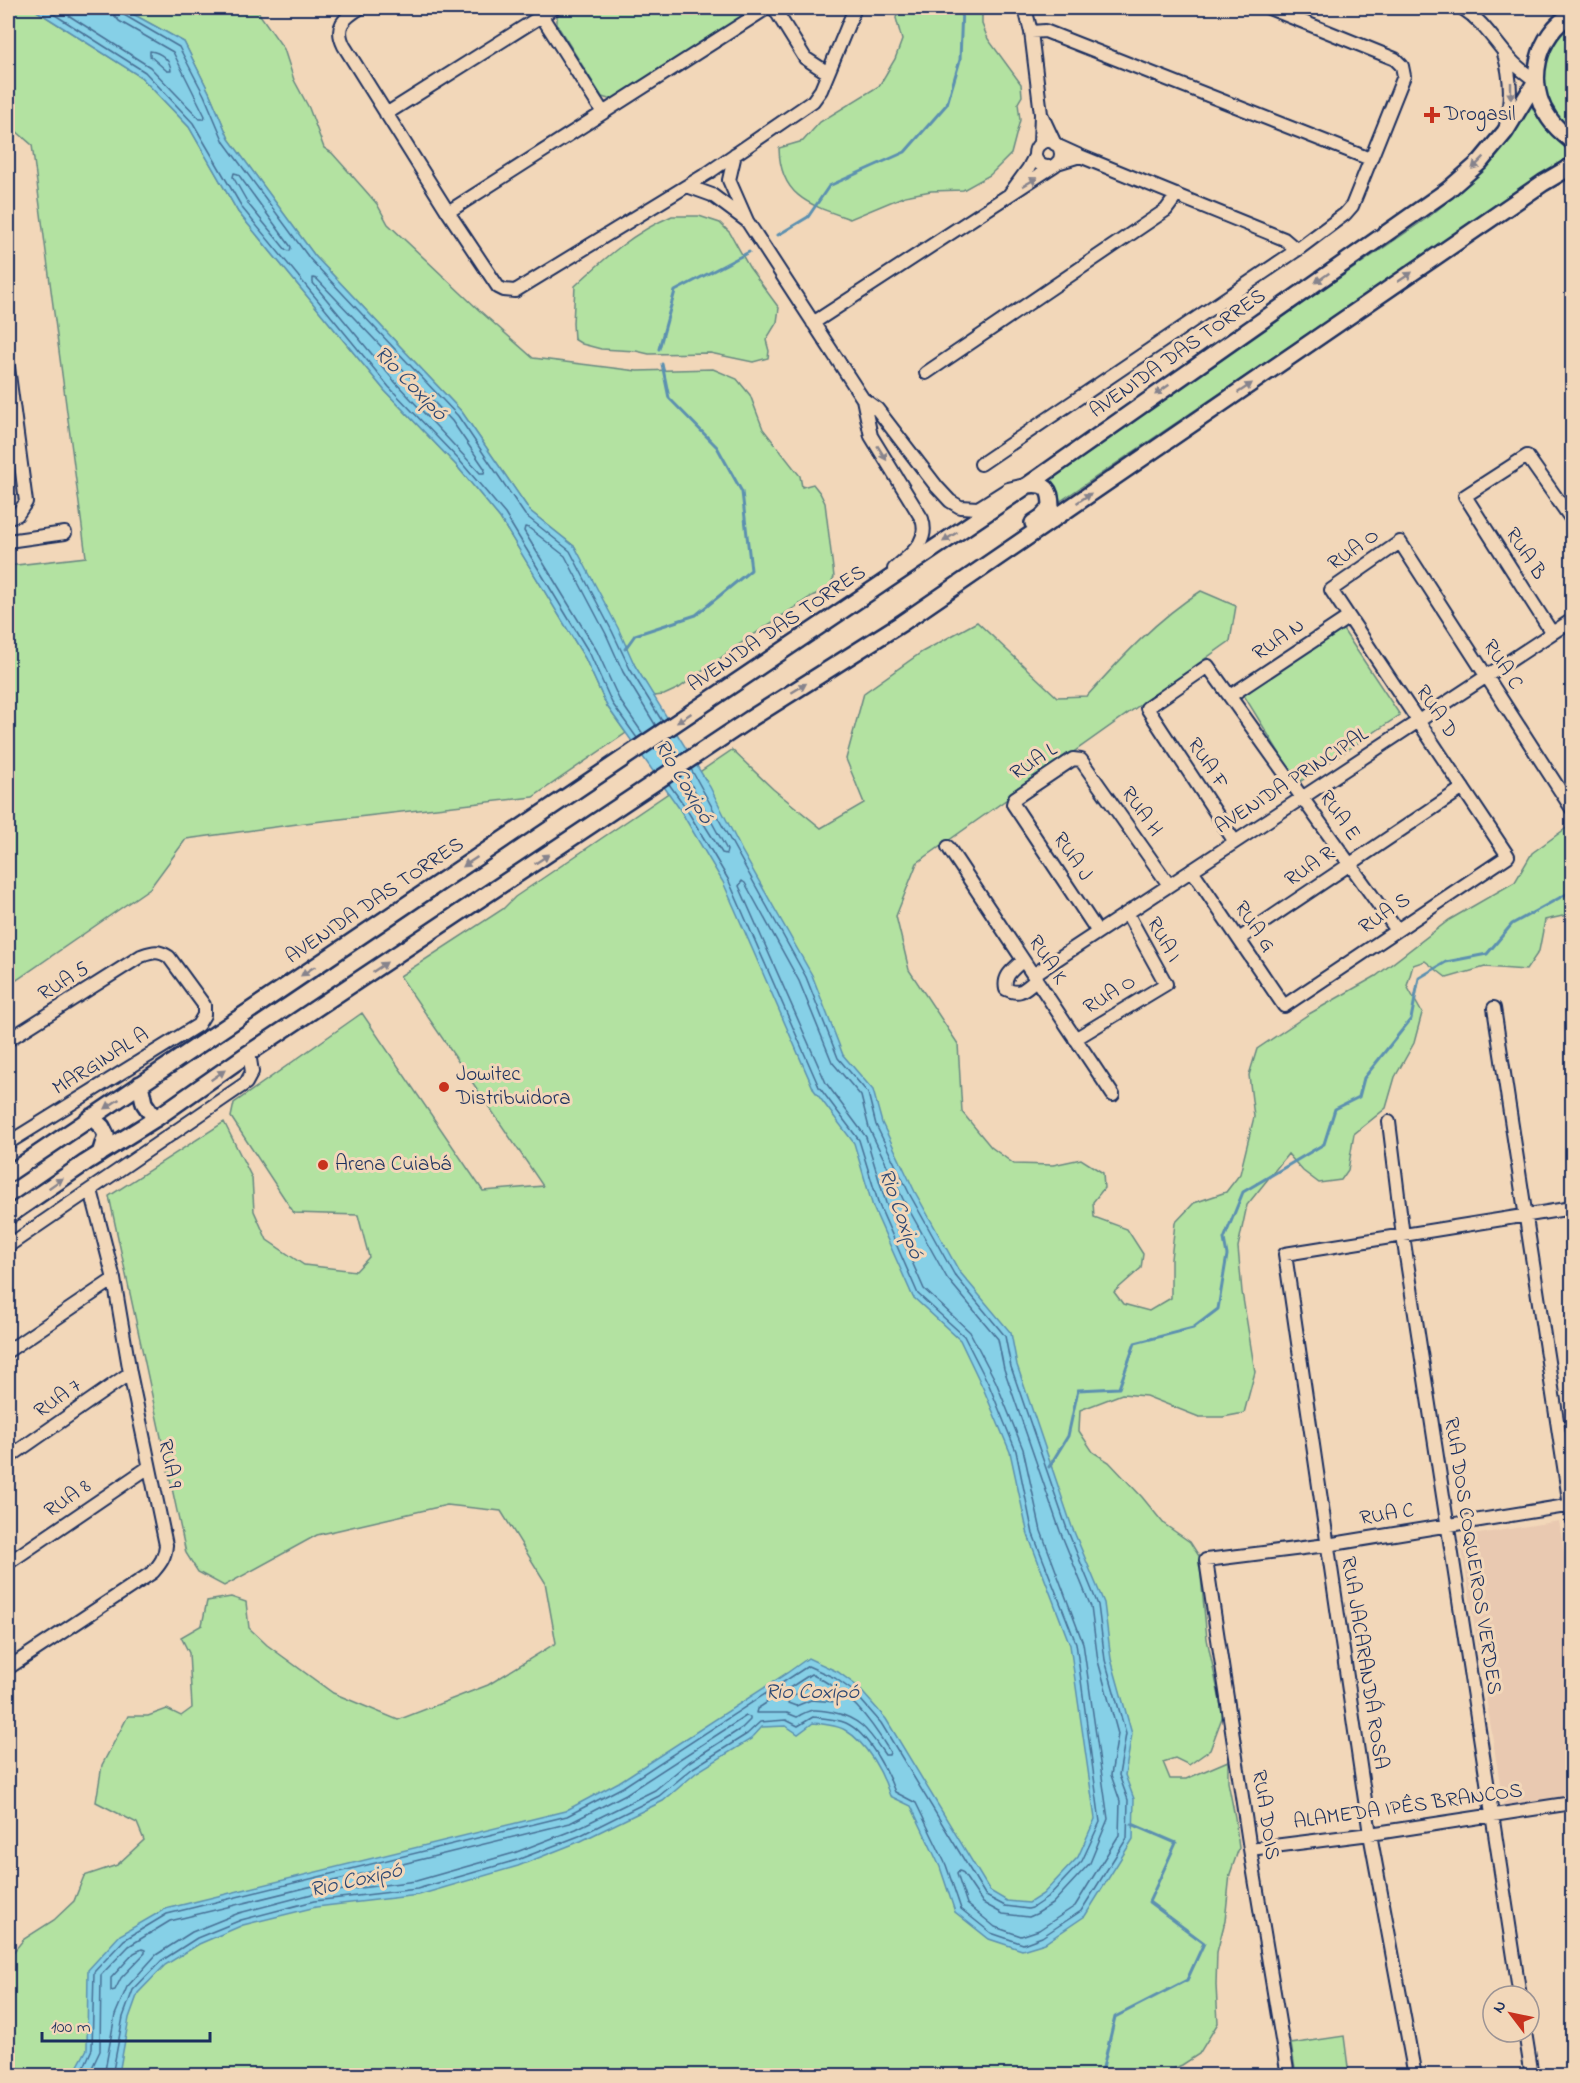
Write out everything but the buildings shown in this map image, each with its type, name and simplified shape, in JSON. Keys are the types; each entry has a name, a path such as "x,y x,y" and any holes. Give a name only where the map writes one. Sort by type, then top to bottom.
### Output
{"main road":[{"path":"1572,14 1553,30 1543,45 1536,81 1547,116 1572,141"},
{"name":"AVENIDA DAS TORRES","path":"8,1174 869,593 1448,190 1480,162 1505,132 1536,81"},
{"path":"8,1216 750,719 902,623 1543,183 1572,166"},
{"path":"902,623 957,575 1041,517 1051,507 1051,496 1045,486 1028,484"},
{"path":"140,1084 144,1102 155,1119"},
{"path":"91,1117 102,1127 106,1135 100,1154"}],"street":[{"path":"360,8 345,17 341,26 341,40 448,212 498,287 514,291 687,186 813,101 828,73 855,8"},
{"path":"386,114 554,8"},
{"path":"448,212 602,111 767,8"},
{"path":"774,8 805,58 828,73"},
{"path":"1025,8 1031,32 1041,114 1036,160 1042,166 1080,156"},
{"path":"981,464 1297,250 1345,214 1352,206 1404,76 1402,66 1395,59 1269,8"},
{"path":"1462,8 1471,13 1522,70 1536,81"},
{"path":"541,15 602,111"},
{"path":"1031,32 1045,31 1370,159"},
{"path":"1503,50 1511,83 1505,132"},
{"path":"813,323 1056,164 1061,154 1041,114"},
{"path":"1009,195 1028,169 1038,150 1047,141 1284,239 1297,250"},
{"path":"735,154 729,180 747,221 863,399 877,409 937,487 960,507 978,508 1008,489 1028,484"},
{"path":"687,186 712,195 747,221"},
{"path":"926,373 1166,210 1178,195"},
{"path":"8,367 11,419 26,502 17,515 8,517"},
{"path":"863,399 871,436 923,523 922,542 917,549 869,593"},
{"name":"RUA B","path":"1552,633 1465,496 1527,456 1572,520"},
{"path":"8,541 64,533"},
{"name":"RUA O","path":"1331,590 1400,542"},
{"name":"RUA C","path":"1400,542 1572,809"},
{"name":"RUA D","path":"1331,590 1508,856"},
{"name":"RUA N","path":"1230,696 1349,617"},
{"name":"AVENIDA PRINCIPAL","path":"1023,960 1008,974 1005,981 1006,989 1014,993 1019,993 1035,977 1098,932 1572,620"},
{"name":"RUA E","path":"1147,708 1208,666 1396,929"},
{"name":"RUA F","path":"1147,708 1235,842"},
{"name":"RUA L","path":"1013,804 1015,798 1072,759 1081,760"},
{"name":"RUA H","path":"1081,760 1169,885"},
{"name":"RUA R","path":"1239,939 1462,788"},
{"name":"RUA J","path":"1013,804 1098,932"},
{"name":"RUA K","path":"948,846 1113,1095"},
{"name":"RUA S","path":"1284,1006 1508,856"},
{"name":"RUA G","path":"1192,870 1284,1006"},
{"name":"RUA I","path":"1127,913 1166,984"},
{"name":"MARGINAL A","path":"8,1143 198,1025 204,1016 204,1005 169,957 163,952 154,951 141,956"},
{"name":"RUA 5","path":"8,1040 141,956"},
{"name":"RUA O","path":"1075,1039 1166,984"},
{"path":"1494,1008 1572,1519"},
{"path":"8,1246 246,1083 252,1072 249,1053"},
{"name":"RUA DOS COQUEIROS VERDES","path":"1389,1122 1403,1236 1518,1984"},
{"name":"RUA 9","path":"8,1668 153,1572 166,1554 114,1279 91,1190"},
{"path":"1403,1236 1572,1208"},
{"name":"RUA JACARANDÁ ROSA","path":"1403,1236 1285,1254 1370,1834 1415,2076"},
{"path":"8,1351 114,1279"},
{"name":"RUA 7","path":"8,1458 130,1373"},
{"name":"RUA 8","path":"8,1563 150,1467"},
{"name":"RUA C","path":"1206,1560 1327,1545 1571,1505"},
{"name":"RUA DOIS","path":"1206,1560 1250,1849 1288,2076"},
{"name":"ALAMEDA IPÊS BRANCOS","path":"1250,1849 1370,1834 1572,1803"},
{"path":"1527,2044 1532,2076"}],"shaded area":[{"path":"1559,1521 1572,1602 1572,1796 1504,1808 1460,1537"}],"green space":[{"path":"8,8 32,8 141,77 189,127 238,212 385,391 456,465 500,518 585,658 607,706 626,733 533,797 186,839 150,888 8,986 8,566 86,557 32,145 8,124"},
{"path":"122,8 257,8 284,49 294,80 309,108 324,148 332,153 377,204 388,224 533,358 637,371 713,369 737,379 750,395 763,429 800,476 802,487 813,484 825,503 834,577 829,588 812,596 744,641 679,688 664,695 653,696 635,666 575,547 530,511 462,412 315,256 229,139 184,42"},
{"path":"566,8 758,8 619,98 612,100 602,97 557,25 557,16"},
{"path":"899,8 982,8 982,24 988,39 1021,84 1022,96 1018,103 1020,120 1011,154 990,175 963,190 931,191 905,196 850,219 810,203 791,188 781,165 779,148 803,141 820,122 879,86 895,59 902,40 896,18"},
{"path":"1572,23 1572,131 1551,106 1544,77 1551,48"},
{"path":"1530,101 1550,129 1572,150 1572,158 1543,175 1056,504 1052,485 1047,478 1430,216 1467,185 1494,157"},
{"path":"672,216 699,216 720,223 730,233 749,267 779,308 777,322 766,340 768,358 753,362 710,353 649,354 601,349 582,344 574,339 575,286 633,238"},
{"path":"1201,591 1236,606 1230,641 917,863 896,916 909,970 958,1044 962,1112 991,1147 1014,1164 1053,1165 1081,1159 1103,1173 1104,1188 1093,1202 1094,1217 1127,1229 1143,1254 1141,1268 1114,1292 1123,1304 1149,1311 1171,1298 1171,1259 1175,1223 1194,1203 1226,1192 1240,1174 1254,1117 1249,1075 1257,1049 1309,1014 1376,976 1449,920 1515,882 1532,853 1572,824 1572,914 1545,920 1539,951 1526,970 1485,967 1447,978 1425,961 1413,965 1407,986 1422,1013 1414,1043 1395,1077 1386,1108 1354,1134 1348,1170 1341,1180 1319,1183 1303,1171 1288,1154 1247,1205 1238,1247 1242,1292 1255,1372 1244,1413 1223,1417 1199,1417 1146,1396 1122,1394 1080,1410 1079,1431 1093,1452 1109,1462 1164,1524 1190,1542 1199,1556 1207,1639 1223,1715 1210,1750 1189,1765 1175,1758 1163,1762 1170,1779 1186,1779 1228,1761 1228,1782 1239,1848 1230,1874 1225,1921 1217,1952 1218,2023 1199,2054 1182,2065 1157,2076 8,2075 8,1949 10,1956 24,1939 54,1920 74,1901 84,1876 117,1865 144,1840 137,1823 96,1802 102,1765 128,1716 148,1716 167,1709 181,1716 192,1708 189,1653 181,1637 202,1625 207,1601 231,1597 246,1602 249,1628 267,1645 333,1693 398,1720 488,1685 556,1643 545,1582 501,1511 447,1505 317,1535 224,1586 198,1572 186,1553 109,1196 224,1122 252,1178 254,1211 267,1240 304,1265 356,1271 369,1257 358,1215 294,1213 231,1117 234,1103 362,1013 483,1191 543,1186 400,976 503,909 515,897 732,750 773,789 821,828 864,803 846,759 864,693 922,652 977,622 1057,697 1087,696 1155,626"},
{"path":"1340,625 1400,715 1298,783 1243,694"},
{"path":"1344,2036 1349,2075 1296,2075 1291,2044"}],"water":[{"name":"Rio Coxipó","path":"32,8 122,8 184,42 229,139 315,256 462,412 530,511 575,547 618,628 635,666 710,787 742,851 812,975 843,1055 873,1090 882,1123 915,1192 959,1271 1011,1333 1017,1365 1072,1527 1104,1603 1111,1659 1132,1734 1125,1775 1134,1799 1133,1839 1085,1916 1045,1943 1022,1950 989,1939 955,1912 940,1867 911,1806 890,1796 873,1759 853,1736 838,1727 813,1723 798,1734 786,1726 762,1727 751,1739 697,1772 663,1801 581,1841 518,1866 419,1895 316,1907 243,1925 199,1944 165,1965 138,1993 129,2018 117,2075 73,2075 87,2049 88,1970 120,1935 165,1909 565,1811 619,1782 808,1658 838,1672 857,1686 886,1719 990,1891 1007,1901 1029,1903 1043,1894 1078,1857 1095,1819 1070,1645 1028,1535 1010,1452 960,1340 913,1297 873,1207 854,1143 814,1090 723,882 679,808 607,706 585,658 500,518 456,465 385,391 238,212 189,127 141,77"}],"waterway":[{"path":"778,235 808,217 829,186 905,152 947,104 960,60 962,8"},
{"path":"659,349 675,291 749,252"},
{"path":"625,649 635,635 696,615 751,570 742,492 717,447 669,398 662,364"},
{"path":"1049,1467 1068,1436 1078,1390 1119,1388 1135,1343 1193,1328 1218,1309 1227,1255 1224,1239 1243,1192 1324,1144 1335,1109 1359,1097 1364,1078 1411,1019 1419,978 1446,962 1487,954 1512,924 1572,891"},
{"path":"1101,2076 1115,2017 1187,1980 1204,1943 1149,1902 1176,1843 1132,1824"}],"place":[{"name":"Drogasil","path":"1432,115"},
{"name":"Jowitec Distribuidora","path":"444,1087"},
{"name":"Arena Cuiabá","path":"323,1165"}]}
